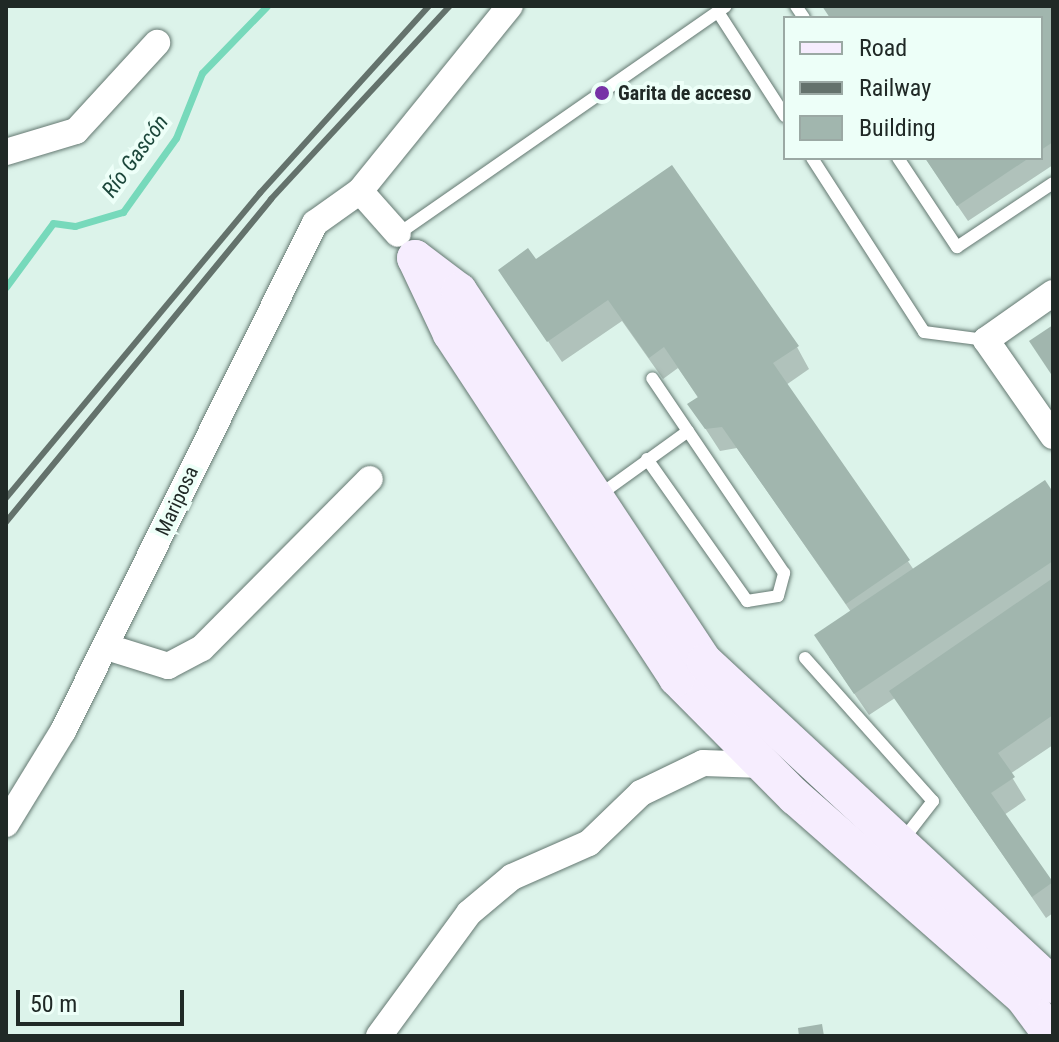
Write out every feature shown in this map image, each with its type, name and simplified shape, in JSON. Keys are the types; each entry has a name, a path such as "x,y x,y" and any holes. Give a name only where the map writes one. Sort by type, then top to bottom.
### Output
{"street":[{"name":"Mariposa","path":"6,824 107,647 315,223 360,191 510,6"},
{"path":"6,152 76,131 157,43"},
{"path":"360,191 407,246 459,291 585,504 677,678 763,765 873,868 1023,997 1052,1036"},
{"path":"1053,293 986,340 1053,436"},
{"path":"107,647 168,666 202,648 370,479"},
{"path":"585,504 705,662 1053,985"},
{"path":"379,1036 469,913 512,877 589,843 641,793 703,763 763,765"}],"lane":[{"path":"407,246 722,9 783,113"},
{"path":"813,160 924,332 986,340"},
{"path":"899,160 957,247 1053,183"},
{"path":"647,459 747,601 768,602 784,588 784,573 652,378"},
{"path":"585,504 688,431"},
{"path":"805,658 933,801 901,842 873,868"}],"building":[{"path":"822,6 1053,6 1053,142 1043,149 1043,16 829,16"},
{"path":"926,160 1026,160 957,206"},
{"path":"672,165 799,346 773,363 910,560 846,604 722,427 705,429 687,404 698,397 664,347 649,358 608,300 547,342 498,270 528,248 536,259"},
{"path":"1053,325 1053,377 1029,341"},
{"path":"1045,480 1053,492 1053,561 854,694 814,635"},
{"path":"1053,578 1053,715 998,753 1015,777 991,793 1053,882 1032,897 889,691"},
{"path":"822,1024 824,1036 799,1036 798,1028"}],"waterway":[{"name":"Río Gascón","path":"6,287 53,223 75,226 123,212 176,138 202,73 267,6"}],"railway":[{"path":"6,498 260,193 429,6"},
{"path":"6,522 271,199 450,6"}],"place":[{"name":"Garita de acceso","path":"602,93"}]}
